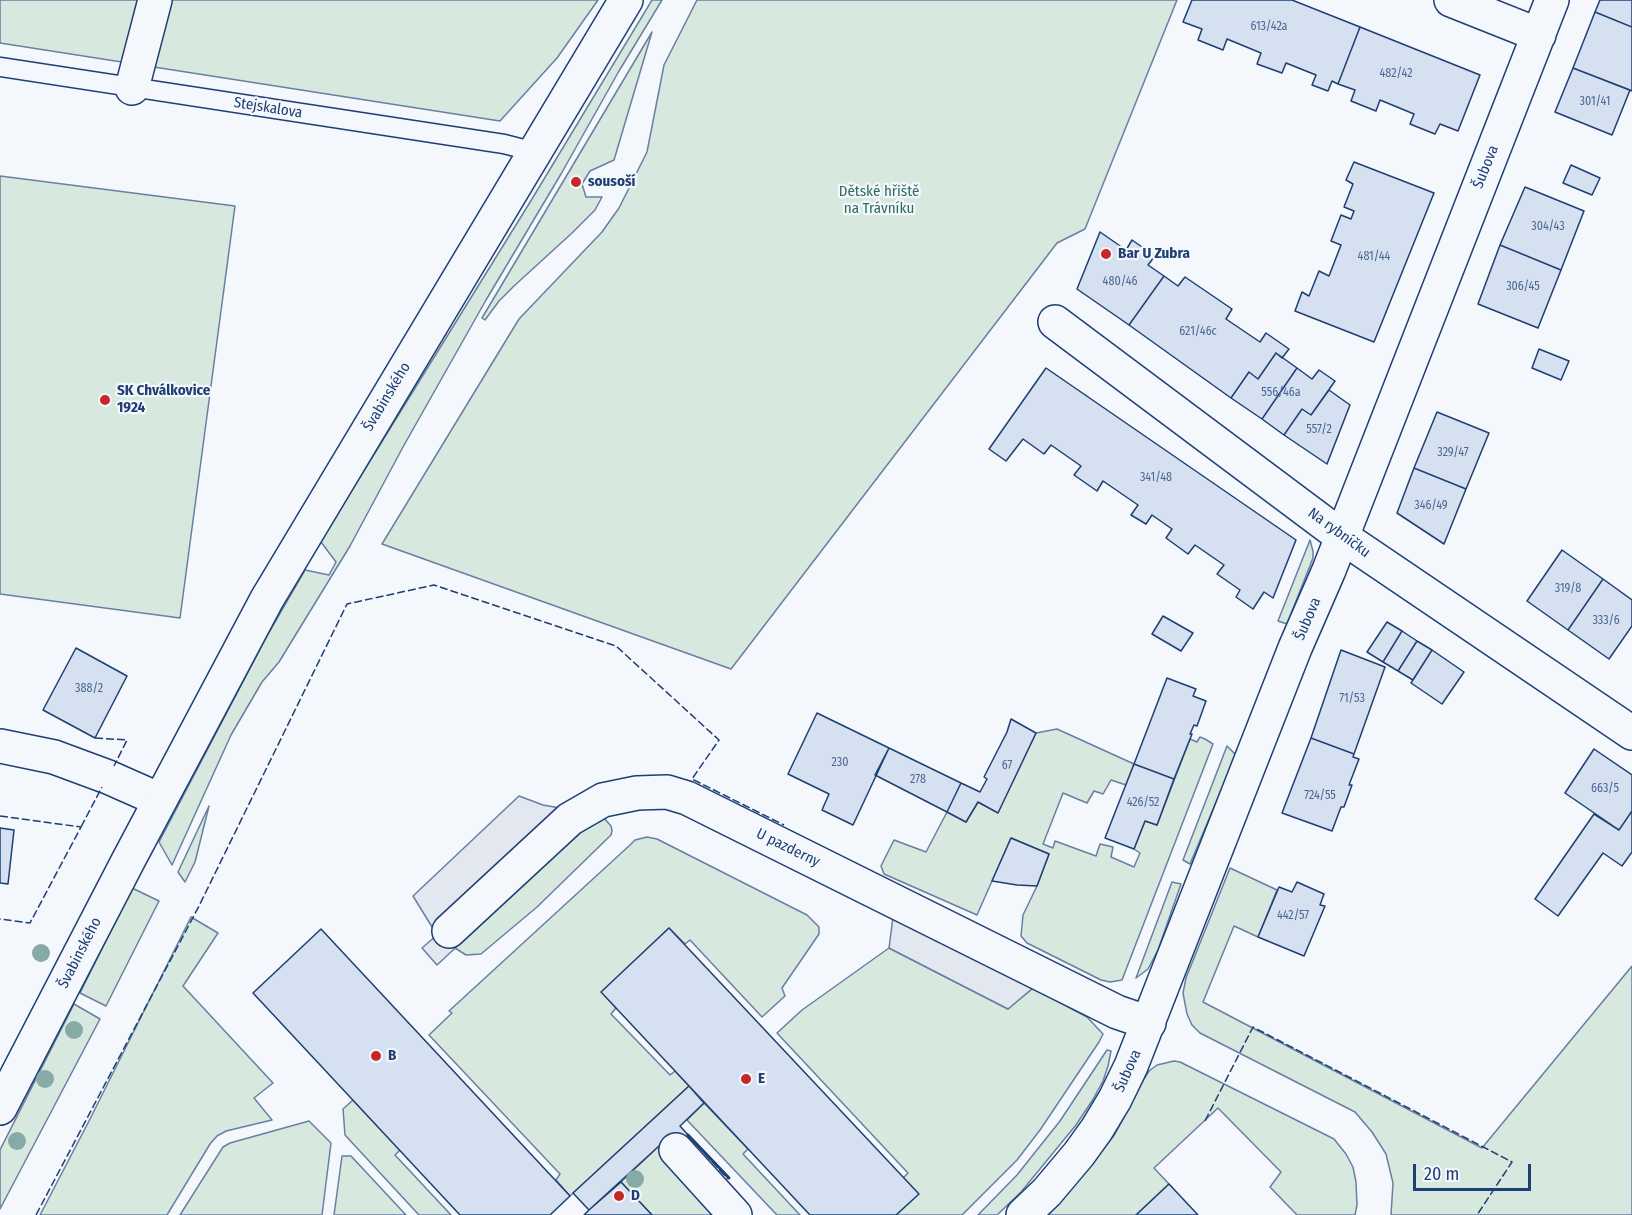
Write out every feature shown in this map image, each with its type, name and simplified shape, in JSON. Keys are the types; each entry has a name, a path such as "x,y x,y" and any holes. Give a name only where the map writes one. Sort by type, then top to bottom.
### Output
{"street":[{"path":"132,88 155,0"},
{"name":"Švabinského","path":"0,1108 272,589 626,0"},
{"path":"1451,0 1539,35"},
{"name":"Šubova","path":"1023,1215 1047,1192 1097,1129 1115,1099 1149,1023 1552,0"},
{"name":"Na rybníčku","path":"1054,322 1341,536 1632,733"},
{"path":"0,746 54,757 160,800"},
{"name":"U pazderny","path":"449,931 570,819 603,800 637,793 667,792 687,798 1117,1012 1149,1023"},
{"path":"676,1150 735,1215"}],"lane":[{"name":"Stejskalova","path":"0,67 504,144 535,152"}],"green space":[{"path":"0,0 598,0 557,58 500,121 0,43"},
{"path":"652,0 662,0 486,300 350,546 279,662 262,682 231,735 172,865 159,842 268,634 305,570 329,575 336,562 321,542 326,532"},
{"name":"Dětské hřiště na Trávníku","path":"697,0 1177,0 1085,229 1057,243 731,669 382,544 519,319 602,232 619,208 647,152 664,65"},
{"path":"652,32 614,160 590,171 582,184 586,197 602,197 595,210 499,301 485,320 482,318"},
{"name":"SK Chválkovice 1924","path":"0,176 235,206 180,618 0,594"},
{"path":"1310,540 1313,558 1287,624 1278,621"},
{"path":"1057,729 1134,764 1126,785 1111,780 1103,794 1094,791 1087,803 1063,793 1043,844 1053,848 1055,841 1096,856 1100,844 1113,847 1111,857 1134,867 1140,853 1134,849 1145,821 1157,825 1190,739 1197,742 1200,737 1213,744 1122,980 1110,982 1101,980 1027,943 1021,936 1023,915 1049,854 1011,838 977,915 884,874 881,866 894,840 926,852 947,812 966,822 978,802 998,812 1036,733"},
{"path":"1227,746 1236,755 1190,864 1183,860"},
{"path":"209,806 195,862 185,882 178,872"},
{"path":"604,818 611,826 611,835 537,907 481,954 466,955 455,948 593,820"},
{"path":"647,837 657,839 807,915 819,927 819,934 782,988 785,996 762,1017 690,940 685,944 669,928 602,992 616,1008 611,1014 670,1075 675,1071 689,1086 570,1196 556,1180 560,1174 429,1035 452,1013 449,1011 635,840"},
{"path":"1230,868 1277,890 1258,937 1234,926 1203,1002 1482,1148 1632,966 1632,1215 1391,1215 1393,1183 1386,1154 1372,1132 1355,1112 1200,1033 1192,1025 1187,1014 1183,993 1186,978"},
{"path":"1172,882 1181,884 1158,950 1148,969 1136,978"},
{"path":"132,888 159,901 106,1006 80,993"},
{"path":"191,917 218,933 183,986 273,1083 254,1098 272,1120 226,1131 217,1136 167,1215 40,1215 89,1121"},
{"path":"889,948 1008,1009 1033,988 1087,1017 1103,1034 1040,1130 1017,1160 962,1215 896,1215 918,1194 903,1178 908,1173 777,1033 802,1010"},
{"path":"74,1004 100,1019 0,1209 0,1150"},
{"path":"1107,1050 1111,1051 1103,1081 1076,1125 1021,1192 997,1215 978,1215 1017,1175 1060,1121"},
{"path":"1174,1061 1334,1139 1353,1167 1357,1205 1355,1215 1297,1215 1270,1187 1281,1172 1218,1108 1154,1168 1169,1184 1136,1215 1048,1215 1115,1134 1149,1071 1157,1065"},
{"path":"353,1100 400,1150 395,1155 451,1215 419,1215 345,1135 343,1109"},
{"path":"704,1103 748,1149 743,1154 800,1215 777,1215 687,1120"},
{"path":"309,1121 331,1143 322,1215 180,1215 223,1147 230,1143"},
{"path":"659,1146 709,1206 711,1215 652,1215 621,1182"},
{"path":"342,1156 351,1156 406,1215 334,1215"}],"shaded area":[{"path":"519,796 593,820 437,965 422,948 437,935 413,896"},
{"path":"893,917 1033,988 1008,1009 889,948"}],"building":[{"path":"1192,0 1292,0 1360,27 1338,84 1332,81 1328,91 1312,85 1316,75 1286,63 1282,73 1257,64 1261,53 1227,39 1223,50 1198,40 1202,29 1183,22"},
{"path":"1600,0 1632,0 1632,27 1595,12"},
{"path":"1595,12 1632,27 1632,91 1573,68"},
{"path":"1360,27 1480,75 1458,131 1440,124 1435,134 1410,124 1414,114 1380,100 1376,111 1351,101 1355,90 1338,84"},
{"path":"1573,68 1630,90 1612,135 1555,112"},
{"path":"1354,162 1434,193 1374,342 1295,311 1302,292 1309,296 1319,271 1329,276 1341,245 1331,241 1341,215 1351,219 1354,211 1344,207 1353,184 1346,180"},
{"path":"1571,165 1600,178 1592,195 1563,183"},
{"path":"1525,187 1584,211 1561,270 1500,245"},
{"path":"1100,232 1126,250 1132,240 1155,256 1148,265 1164,276 1129,325 1077,289"},
{"path":"1500,245 1561,270 1538,328 1478,304"},
{"path":"1164,276 1178,286 1185,277 1232,309 1226,319 1260,342 1266,333 1289,349 1282,358 1276,353 1258,379 1249,372 1231,398 1129,325"},
{"path":"1539,349 1569,361 1561,380 1532,368"},
{"path":"1276,353 1297,368 1262,419 1231,398 1249,372 1258,379"},
{"path":"1046,368 1296,540 1273,598 1264,592 1253,609 1236,597 1240,590 1217,574 1224,565 1195,545 1188,554 1166,538 1172,529 1152,515 1146,524 1131,515 1138,505 1103,481 1097,491 1074,475 1081,466 1051,445 1044,454 1023,439 1006,461 989,449"},
{"path":"1297,368 1312,379 1319,370 1335,381 1311,415 1302,409 1284,435 1262,419"},
{"path":"1329,390 1350,405 1327,464 1284,435 1302,409 1311,415"},
{"path":"1437,412 1489,433 1466,489 1414,468"},
{"path":"1414,468 1466,489 1444,544 1397,513"},
{"path":"1562,550 1603,579 1568,630 1527,601"},
{"path":"1603,579 1632,600 1632,626 1609,659 1568,630"},
{"path":"1163,616 1193,633 1181,651 1152,634"},
{"path":"1387,622 1402,631 1383,662 1367,652"},
{"path":"1402,631 1417,641 1398,671 1383,662"},
{"path":"1417,641 1432,650 1413,680 1398,671"},
{"path":"76,648 127,676 95,738 43,710"},
{"path":"1341,650 1385,667 1354,754 1311,738"},
{"path":"1432,650 1464,672 1442,704 1411,683"},
{"path":"1167,678 1196,689 1193,696 1206,701 1197,726 1194,725 1190,734 1192,734 1174,779 1134,764"},
{"path":"817,713 889,748 853,825 822,810 829,794 788,774"},
{"path":"1011,719 1036,733 998,813 978,802 966,822 947,812 961,783 980,792 987,779 984,777 1007,732"},
{"path":"1311,738 1354,754 1353,757 1359,759 1344,807 1341,807 1332,831 1282,813"},
{"path":"889,748 961,783 947,812 875,775"},
{"path":"1594,749 1632,775 1632,811 1619,830 1565,793"},
{"path":"1134,764 1174,779 1157,825 1145,821 1134,849 1105,838"},
{"path":"1632,811 1632,852 1622,866 1603,853 1558,916 1535,899 1594,814 1619,830"},
{"path":"0,828 14,830 8,884 0,883"},
{"path":"1011,838 1049,854 1037,886 992,881"},
{"path":"1297,882 1324,894 1320,905 1325,906 1304,956 1258,937 1279,887 1292,892"},
{"name":"E","path":"669,928 919,1194 896,1215 810,1215 601,992"},
{"name":"B","path":"321,929 570,1196 550,1215 460,1215 253,993"},
{"path":"689,1086 704,1103 680,1126 690,1137 669,1157 659,1146 589,1210 573,1193"},
{"name":"D","path":"621,1182 652,1215 584,1215 589,1210"},
{"path":"1169,1184 1198,1215 1136,1215"}],"fence":[{"path":"36,1215 199,906 347,604 434,585 616,646 719,740 692,779 784,825"},
{"path":"95,738 127,740 114,766"},
{"path":"81,827 102,787"},
{"path":"0,816 81,827 30,923 0,919"},
{"path":"1205,1121 1253,1027 1512,1162 1477,1215"},
{"path":"690,1137 728,1179"}],"wall":[{"path":"688,1135 729,1178"}],"place":[{"name":"sousoší","path":"576,182"},
{"name":"Bar U Zubra","path":"1106,254"},
{"name":"SK Chválkovice 1924","path":"105,400"},
{"name":"B","path":"376,1056"},
{"name":"E","path":"746,1079"},
{"name":"D","path":"619,1196"}]}
